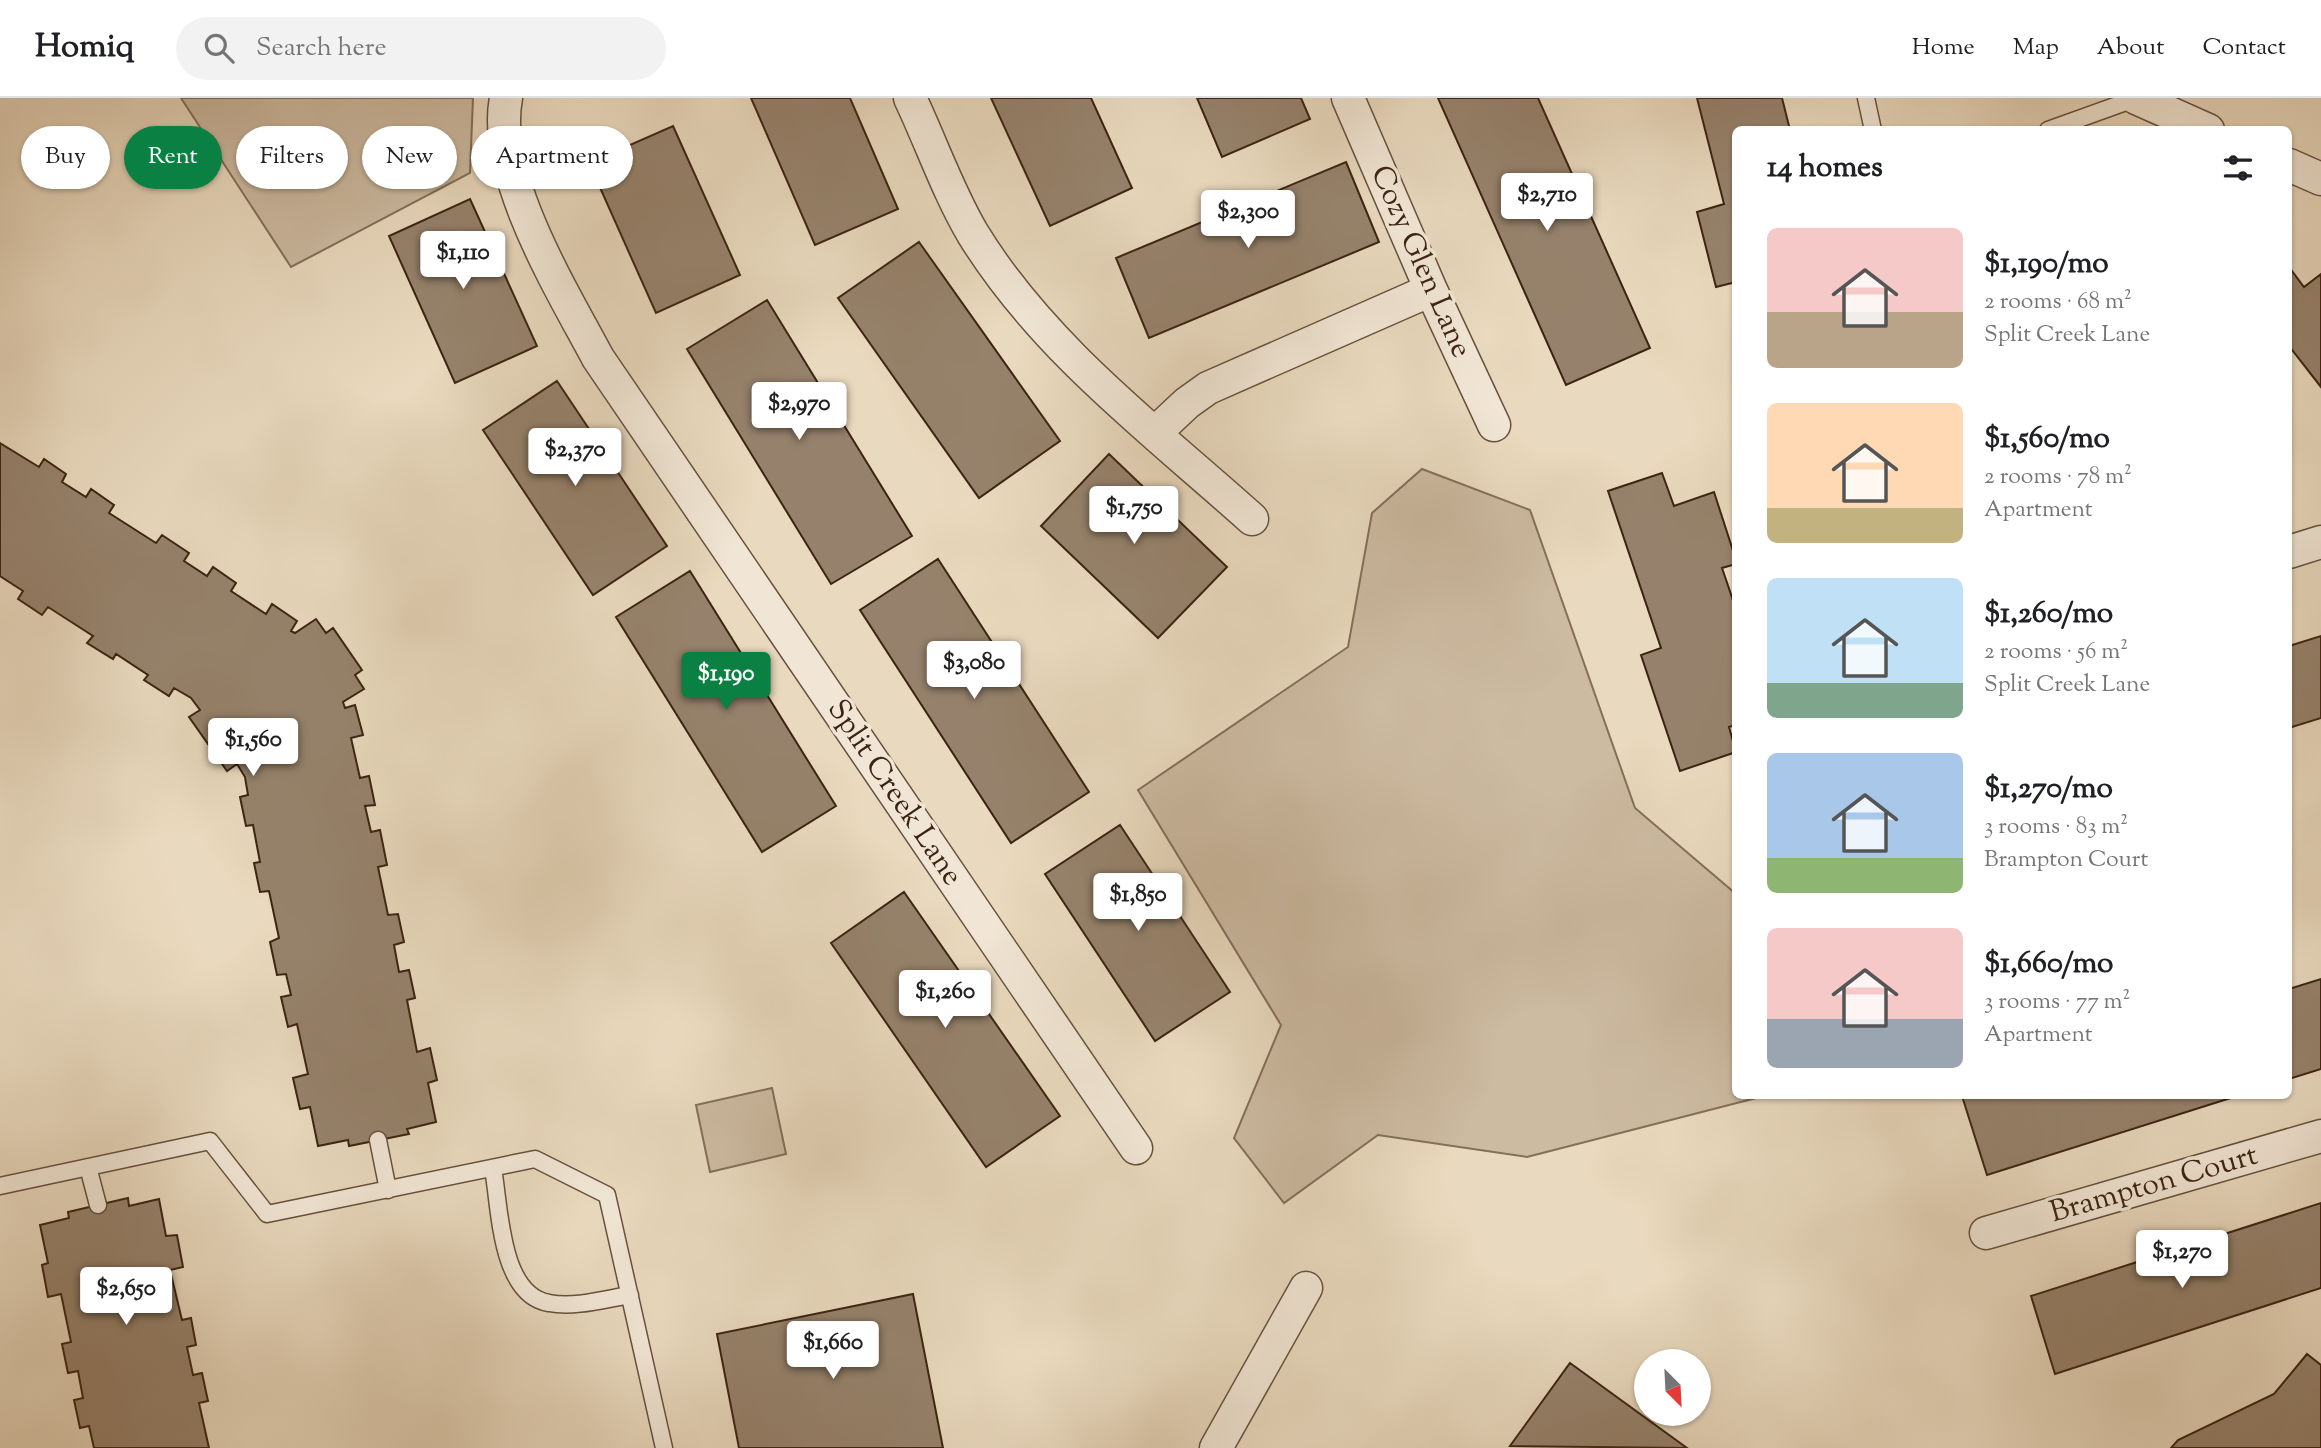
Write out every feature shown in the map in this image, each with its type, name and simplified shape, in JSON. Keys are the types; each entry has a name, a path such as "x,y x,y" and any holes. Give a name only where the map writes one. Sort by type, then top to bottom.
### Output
{"street":[{"name":"Split Creek Lane","path":"506,98 501,121 506,161 548,264 598,358 1136,1149"},
{"path":"910,98 973,233 1023,302 1079,365 1252,519"},
{"name":"Cozy Glen Lane","path":"1348,98 1431,290 1494,425"},
{"path":"2136,98 2199,126"},
{"path":"2292,166 2321,178"},
{"path":"1156,432 1187,403 1208,388 1431,290"},
{"path":"2292,551 2321,542"},
{"name":"Brampton Court","path":"1986,1233 2321,1136"},
{"path":"1216,1448 1306,1288"}],"lane":[{"path":"1867,98 1872,126"},
{"path":"2059,126 2136,98"},
{"path":"378,1140 388,1190"},
{"path":"0,1186 210,1141 267,1214 535,1159 607,1195 664,1448"},
{"path":"88,1167 98,1205"},
{"path":"493,1168 510,1269 522,1289 535,1299 556,1304 630,1295"}],"shaded area":[{"path":"181,98 473,98 470,173 457,180 457,126 362,126 362,189 440,189 291,267 240,189 348,189 348,126 236,126 236,182 222,161 222,126 199,126"},
{"path":"1422,469 1530,510 1635,808 1732,891 1732,1099 1752,1099 1527,1157 1378,1135 1284,1203 1234,1138 1281,1025 1138,790 1348,647 1372,513"},
{"path":"772,1088 786,1154 710,1172 696,1105"}],"building":[{"path":"751,98 850,98 898,209 815,245"},
{"path":"991,98 1091,98 1132,188 1050,226"},
{"path":"1197,98 1301,98 1310,119 1222,157"},
{"path":"1438,98 1538,98 1650,348 1566,385"},
{"path":"1697,98 1782,98 1789,126 1732,126 1732,283 1716,287 1697,212 1724,204"},
{"path":"673,126 740,275 656,313 601,189 633,189 633,144"},
{"path":"1346,162 1379,242 1149,338 1116,258"},
{"path":"470,199 537,346 455,383 389,236"},
{"path":"919,242 1060,441 979,498 838,298"},
{"path":"2292,271 2304,287 2321,274 2321,387 2292,350"},
{"path":"767,300 912,536 831,584 687,349"},
{"path":"557,381 667,546 593,595 483,430"},
{"path":"0,443 39,467 44,459 66,474 62,482 86,497 91,489 114,505 109,513 156,543 162,535 189,553 184,561 207,576 213,567 236,583 231,591 266,614 272,604 297,621 291,631 295,633 316,619 326,633 333,628 362,670 355,675 364,689 343,702 345,708 355,705 363,735 351,738 360,778 369,776 375,805 365,806 371,832 380,830 387,865 378,867 388,915 398,914 404,942 394,945 399,972 409,970 415,998 407,1000 417,1052 430,1048 437,1080 428,1083 436,1122 407,1129 409,1134 349,1146 348,1140 318,1146 310,1107 300,1109 293,1078 308,1074 297,1024 288,1027 281,997 291,995 286,974 277,975 270,942 279,938 269,891 260,892 254,863 260,862 253,825 246,826 240,797 248,795 245,777 237,764 227,771 189,717 200,710 191,698 174,688 169,696 144,680 148,675 116,654 113,659 87,643 93,636 48,607 42,615 18,599 23,591 0,576"},
{"path":"1109,454 1227,567 1158,638 1041,526"},
{"path":"1662,473 1674,506 1714,492 1732,548 1732,565 1722,568 1732,597 1732,726 1729,727 1732,753 1680,771 1641,655 1661,648 1608,491"},
{"path":"938,559 1089,792 1011,843 860,610"},
{"path":"690,571 836,806 762,852 616,617"},
{"path":"2321,636 2321,718 2292,727 2292,645"},
{"path":"1120,825 1230,992 1155,1041 1045,874"},
{"path":"904,892 1060,1116 986,1167 831,943"},
{"path":"2321,979 2321,1069 2292,1078 2292,988"},
{"path":"1963,1099 2228,1099 1987,1175"},
{"path":"128,1198 129,1206 159,1199 166,1236 177,1235 183,1267 170,1270 182,1320 191,1318 196,1345 187,1347 193,1375 202,1373 208,1401 199,1403 209,1448 94,1448 89,1426 80,1428 74,1400 83,1398 78,1371 68,1373 62,1344 71,1342 61,1294 48,1297 42,1265 48,1263 40,1225 69,1218 68,1212"},
{"path":"2321,1203 2321,1288 2055,1374 2031,1296"},
{"path":"913,1294 943,1448 739,1448 717,1334"},
{"path":"2307,1354 2321,1365 2321,1448 2171,1448 2178,1440 2274,1394"},
{"path":"1570,1363 1634,1409 1634,1426 1657,1426 1687,1448 1510,1446"}]}
